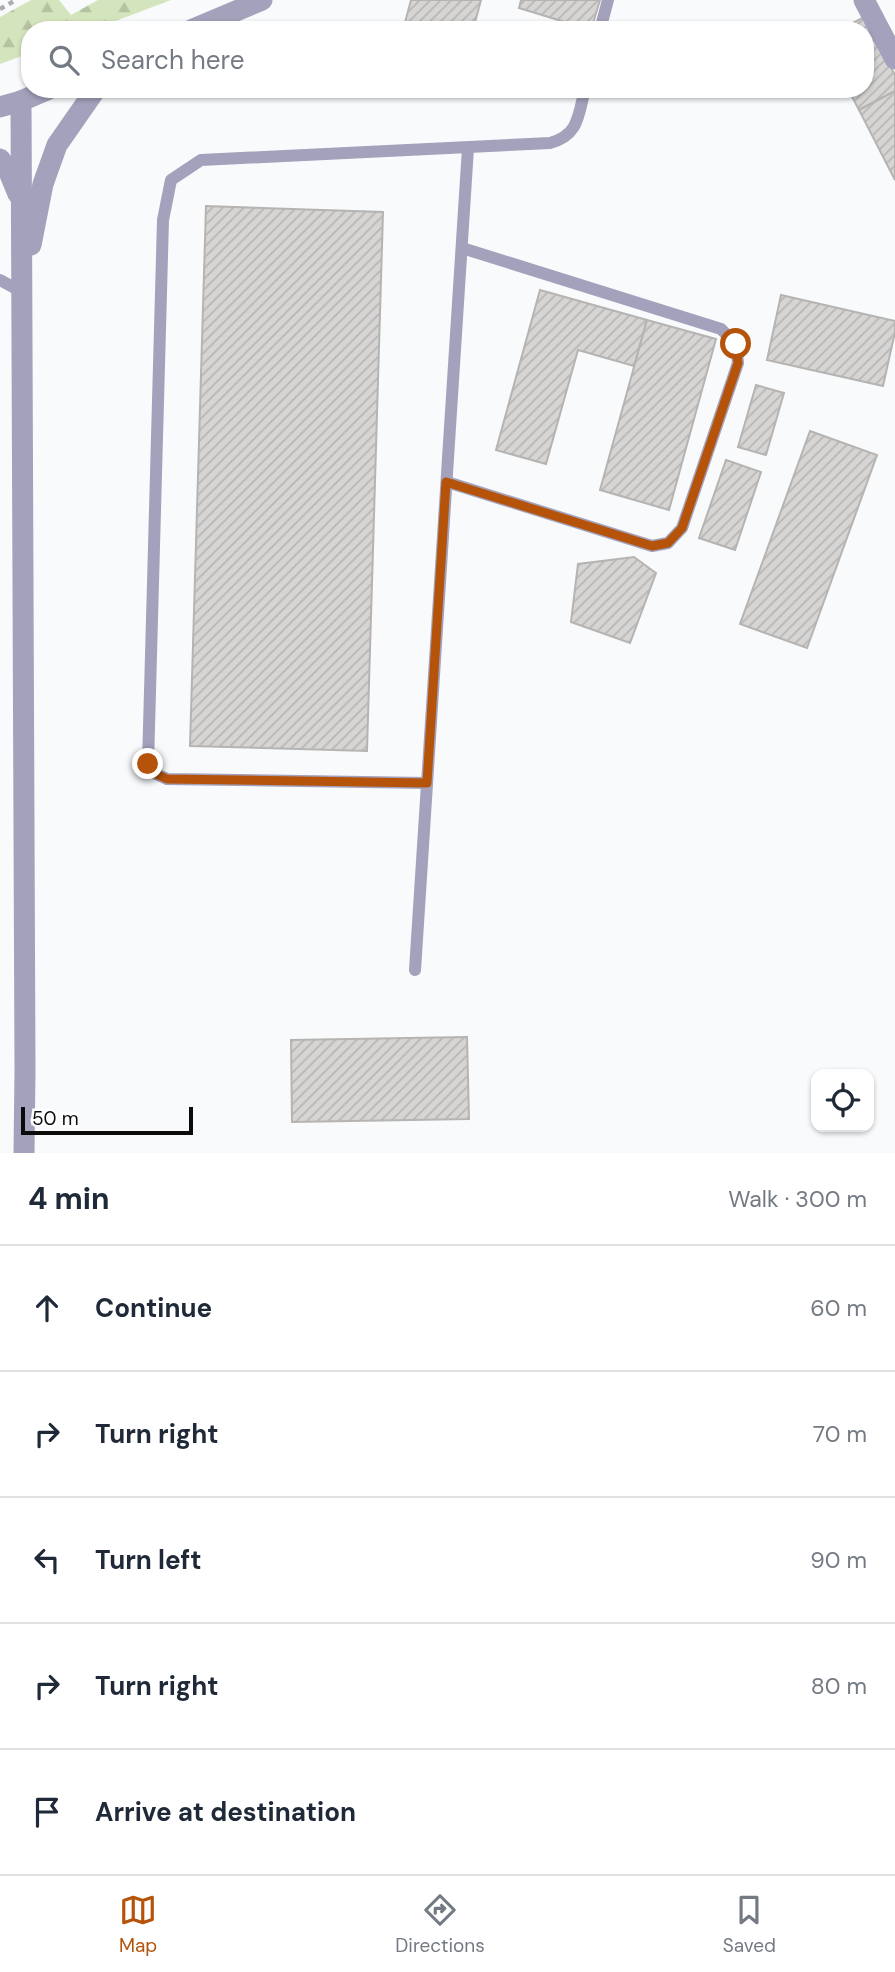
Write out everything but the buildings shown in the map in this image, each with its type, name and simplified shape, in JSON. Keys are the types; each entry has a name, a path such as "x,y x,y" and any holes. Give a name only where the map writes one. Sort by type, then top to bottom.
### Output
{"street":[{"path":"212,21 262,0"},
{"path":"863,0 895,59"},
{"path":"0,107 28,98"},
{"path":"22,292 43,184 57,145 90,98"},
{"path":"21,101 26,1071 24,1153"},
{"path":"0,159 22,202"}],"lane":[{"path":"602,21 608,0"},
{"path":"427,783 167,779 156,774 148,764 163,220 171,180 201,160 550,143 564,139 575,128 583,98"},
{"path":"415,970 468,148"},
{"path":"446,482 652,546 668,543 682,528 738,363 736,344 721,329 462,248"},
{"path":"0,280 22,292"}],"path":[{"path":"0,9 16,0"}],"green space":[{"path":"31,0 59,0 71,15 98,0 171,0 116,21 21,21 21,56 0,64 0,17"}],"route":[{"path":"148,764 156,774 167,779 427,783 446,482 652,546 668,543 682,528 738,363 736,344"}]}
